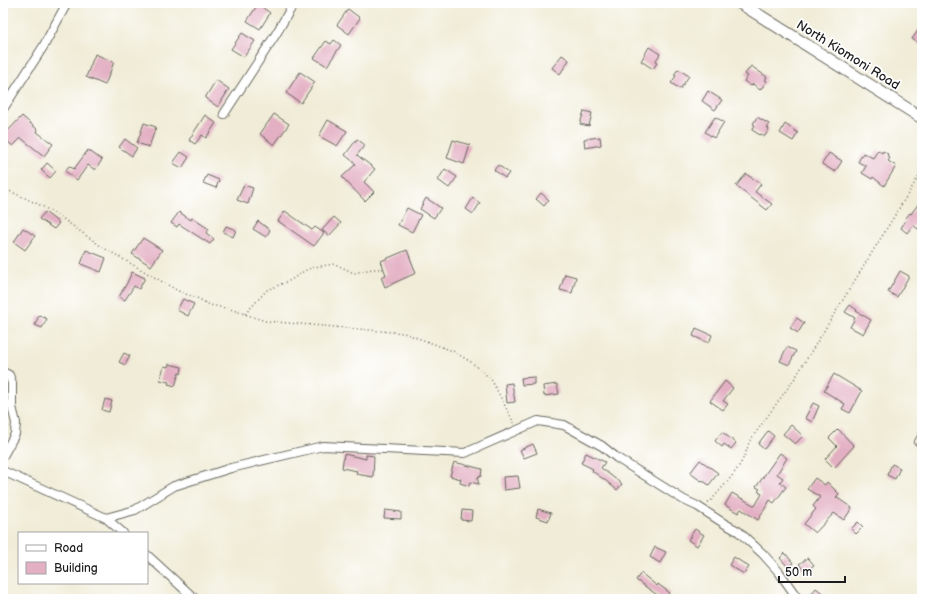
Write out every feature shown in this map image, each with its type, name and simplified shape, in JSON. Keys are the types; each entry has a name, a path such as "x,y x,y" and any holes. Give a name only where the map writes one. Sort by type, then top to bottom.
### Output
{"main road":[{"name":"North Kiomoni Road","path":"740,3 922,118"}],"street":[{"path":"3,109 43,47 67,3"},
{"path":"224,114 276,34 294,3"},
{"path":"3,372 9,375 12,383 12,407 16,423 15,434 3,456"},
{"path":"106,518 135,510 174,486 231,468 323,446 464,453 538,421 564,425 602,446 617,458 684,500 697,506 724,524 738,531 763,554 779,572 798,599"},
{"path":"3,471 106,518 122,532"},
{"path":"148,556 195,599"}],"path":[{"path":"697,506 710,502 738,468 746,454 749,442 795,378 922,172"},
{"path":"3,188 40,205 59,216 102,247 182,293 195,297 210,305 265,321 404,333 453,351 471,362 491,379 502,401 508,409 517,430"},
{"path":"245,314 267,290 291,280 304,271 314,267 336,264 354,273 372,268 383,269"}],"building":[{"path":"258,4 270,13 260,29 247,21"},
{"path":"348,9 360,18 349,34 337,25"},
{"path":"922,25 922,45 912,39"},
{"path":"242,33 255,41 244,57 231,49"},
{"path":"334,40 341,45 327,66 314,58 326,41 331,44"},
{"path":"649,47 660,54 653,69 641,61"},
{"path":"95,54 114,62 105,85 86,77"},
{"path":"562,55 569,60 560,74 552,68"},
{"path":"751,66 767,77 765,80 767,81 760,90 753,84 751,86 744,81 748,76 745,74"},
{"path":"678,69 689,76 680,89 671,83 676,76 674,75"},
{"path":"300,72 315,82 301,103 286,93"},
{"path":"216,80 229,89 218,107 205,98"},
{"path":"708,91 722,100 715,110 702,101"},
{"path":"584,111 592,113 589,126 580,124"},
{"path":"274,114 289,124 274,145 260,134"},
{"path":"205,115 216,123 206,138 202,135 195,144 189,140"},
{"path":"22,116 38,130 37,132 53,144 44,156 21,138 13,146 8,142 3,148 3,136"},
{"path":"715,117 724,122 714,138 705,132"},
{"path":"757,117 769,124 767,127 769,129 765,136 752,130 755,125 753,124"},
{"path":"328,120 347,131 337,146 319,136"},
{"path":"144,123 156,127 149,147 137,143"},
{"path":"785,124 798,133 793,141 780,133"},
{"path":"600,137 601,145 585,148 584,139"},
{"path":"125,139 137,148 132,156 119,147"},
{"path":"357,139 365,145 357,155 375,169 364,182 374,192 365,201 342,177 356,164 345,155"},
{"path":"453,140 470,145 464,164 447,158"},
{"path":"88,150 102,160 95,170 88,165 77,180 65,171 69,166 74,169"},
{"path":"878,150 882,153 883,151 888,154 887,156 890,158 888,161 896,166 884,186 873,177 872,179 862,173 866,166 858,162 863,153 873,158"},
{"path":"181,152 189,157 182,168 173,163"},
{"path":"829,153 842,161 835,172 822,164"},
{"path":"47,163 56,171 50,178 41,170"},
{"path":"498,165 509,173 505,178 494,170"},
{"path":"445,169 457,177 449,188 438,180"},
{"path":"746,174 761,184 755,192 772,204 767,210 736,186"},
{"path":"207,175 219,180 216,188 203,183"},
{"path":"244,185 253,188 248,204 237,200"},
{"path":"541,193 549,200 544,206 536,199"},
{"path":"426,198 441,208 434,218 420,209"},
{"path":"473,198 480,203 473,214 466,209"},
{"path":"922,199 922,223 918,229 913,225 907,233 901,228 906,220 905,219 910,213 911,214"},
{"path":"407,208 421,215 412,232 398,225"},
{"path":"285,211 312,230 315,227 324,233 314,246 278,221"},
{"path":"45,212 59,223 54,229 39,219"},
{"path":"179,212 209,229 206,233 214,239 210,244 179,224 177,227 171,223"},
{"path":"334,217 341,223 329,236 322,230"},
{"path":"258,221 270,230 266,237 253,229"},
{"path":"226,226 236,230 233,237 223,232"},
{"path":"23,228 35,236 25,250 14,242"},
{"path":"143,238 162,250 151,266 132,254"},
{"path":"86,250 106,258 101,272 81,264"},
{"path":"407,250 416,273 385,287 381,277 386,275 381,261"},
{"path":"900,271 909,276 897,297 888,292"},
{"path":"132,272 145,278 139,289 134,286 125,300 119,297"},
{"path":"565,274 576,277 572,293 560,290"},
{"path":"183,299 194,304 188,316 177,310"},
{"path":"850,305 857,310 856,311 871,320 863,334 850,327 855,318 845,312"},
{"path":"39,315 47,319 42,328 35,325"},
{"path":"797,318 804,323 798,333 790,328"},
{"path":"696,328 712,335 709,343 693,336"},
{"path":"787,347 796,351 789,365 780,361"},
{"path":"124,353 130,356 125,365 119,362"},
{"path":"169,364 182,367 181,374 179,373 175,386 168,384 169,382 160,380 164,366 168,367"},
{"path":"834,374 862,391 850,413 842,409 845,404 824,391"},
{"path":"534,377 534,384 522,385 521,378"},
{"path":"725,381 733,388 723,401 728,404 723,410 710,401"},
{"path":"512,383 515,402 507,403 505,384"},
{"path":"557,384 559,394 544,396 543,386"},
{"path":"105,399 112,401 109,412 102,410"},
{"path":"813,403 819,406 812,422 805,418"},
{"path":"791,425 803,436 795,444 783,434"},
{"path":"922,428 922,449 913,443"},
{"path":"838,429 854,446 834,468 825,459 837,446 829,438"},
{"path":"768,431 774,436 764,449 758,444"},
{"path":"722,432 736,443 731,449 724,444 722,447 715,441"},
{"path":"533,444 537,453 524,458 520,450"},
{"path":"586,453 605,462 601,468 622,484 617,490 592,471 593,469 581,463"},
{"path":"780,453 787,458 777,474 783,478 780,482 786,487 774,503 770,500 758,520 741,509 738,513 725,505 732,493 755,506 762,494 758,491 760,489 756,487"},
{"path":"344,454 366,459 366,455 374,456 373,477 356,474 357,471 342,468"},
{"path":"700,460 718,473 709,485 690,473"},
{"path":"454,462 482,469 481,476 477,478 479,484 470,482 469,486 460,483 461,479 450,476"},
{"path":"892,464 900,468 895,479 887,475"},
{"path":"518,476 520,488 504,490 503,477"},
{"path":"815,478 825,485 827,482 839,494 836,497 852,508 844,520 834,513 815,533 804,524 816,509 813,506 820,497 807,489"},
{"path":"538,509 551,513 548,521 536,517"},
{"path":"385,510 401,512 401,519 384,518"},
{"path":"462,510 472,511 471,521 461,520"},
{"path":"858,522 863,527 856,534 851,529"},
{"path":"695,529 704,535 697,546 688,540"},
{"path":"655,547 666,552 660,563 650,557"},
{"path":"785,553 793,563 788,567 780,558"},
{"path":"734,557 749,567 744,574 729,565"},
{"path":"808,558 814,565 805,572 799,564"},
{"path":"641,573 657,586 658,584 670,593 665,599 636,580"},
{"path":"816,588 830,599 807,599"}]}
